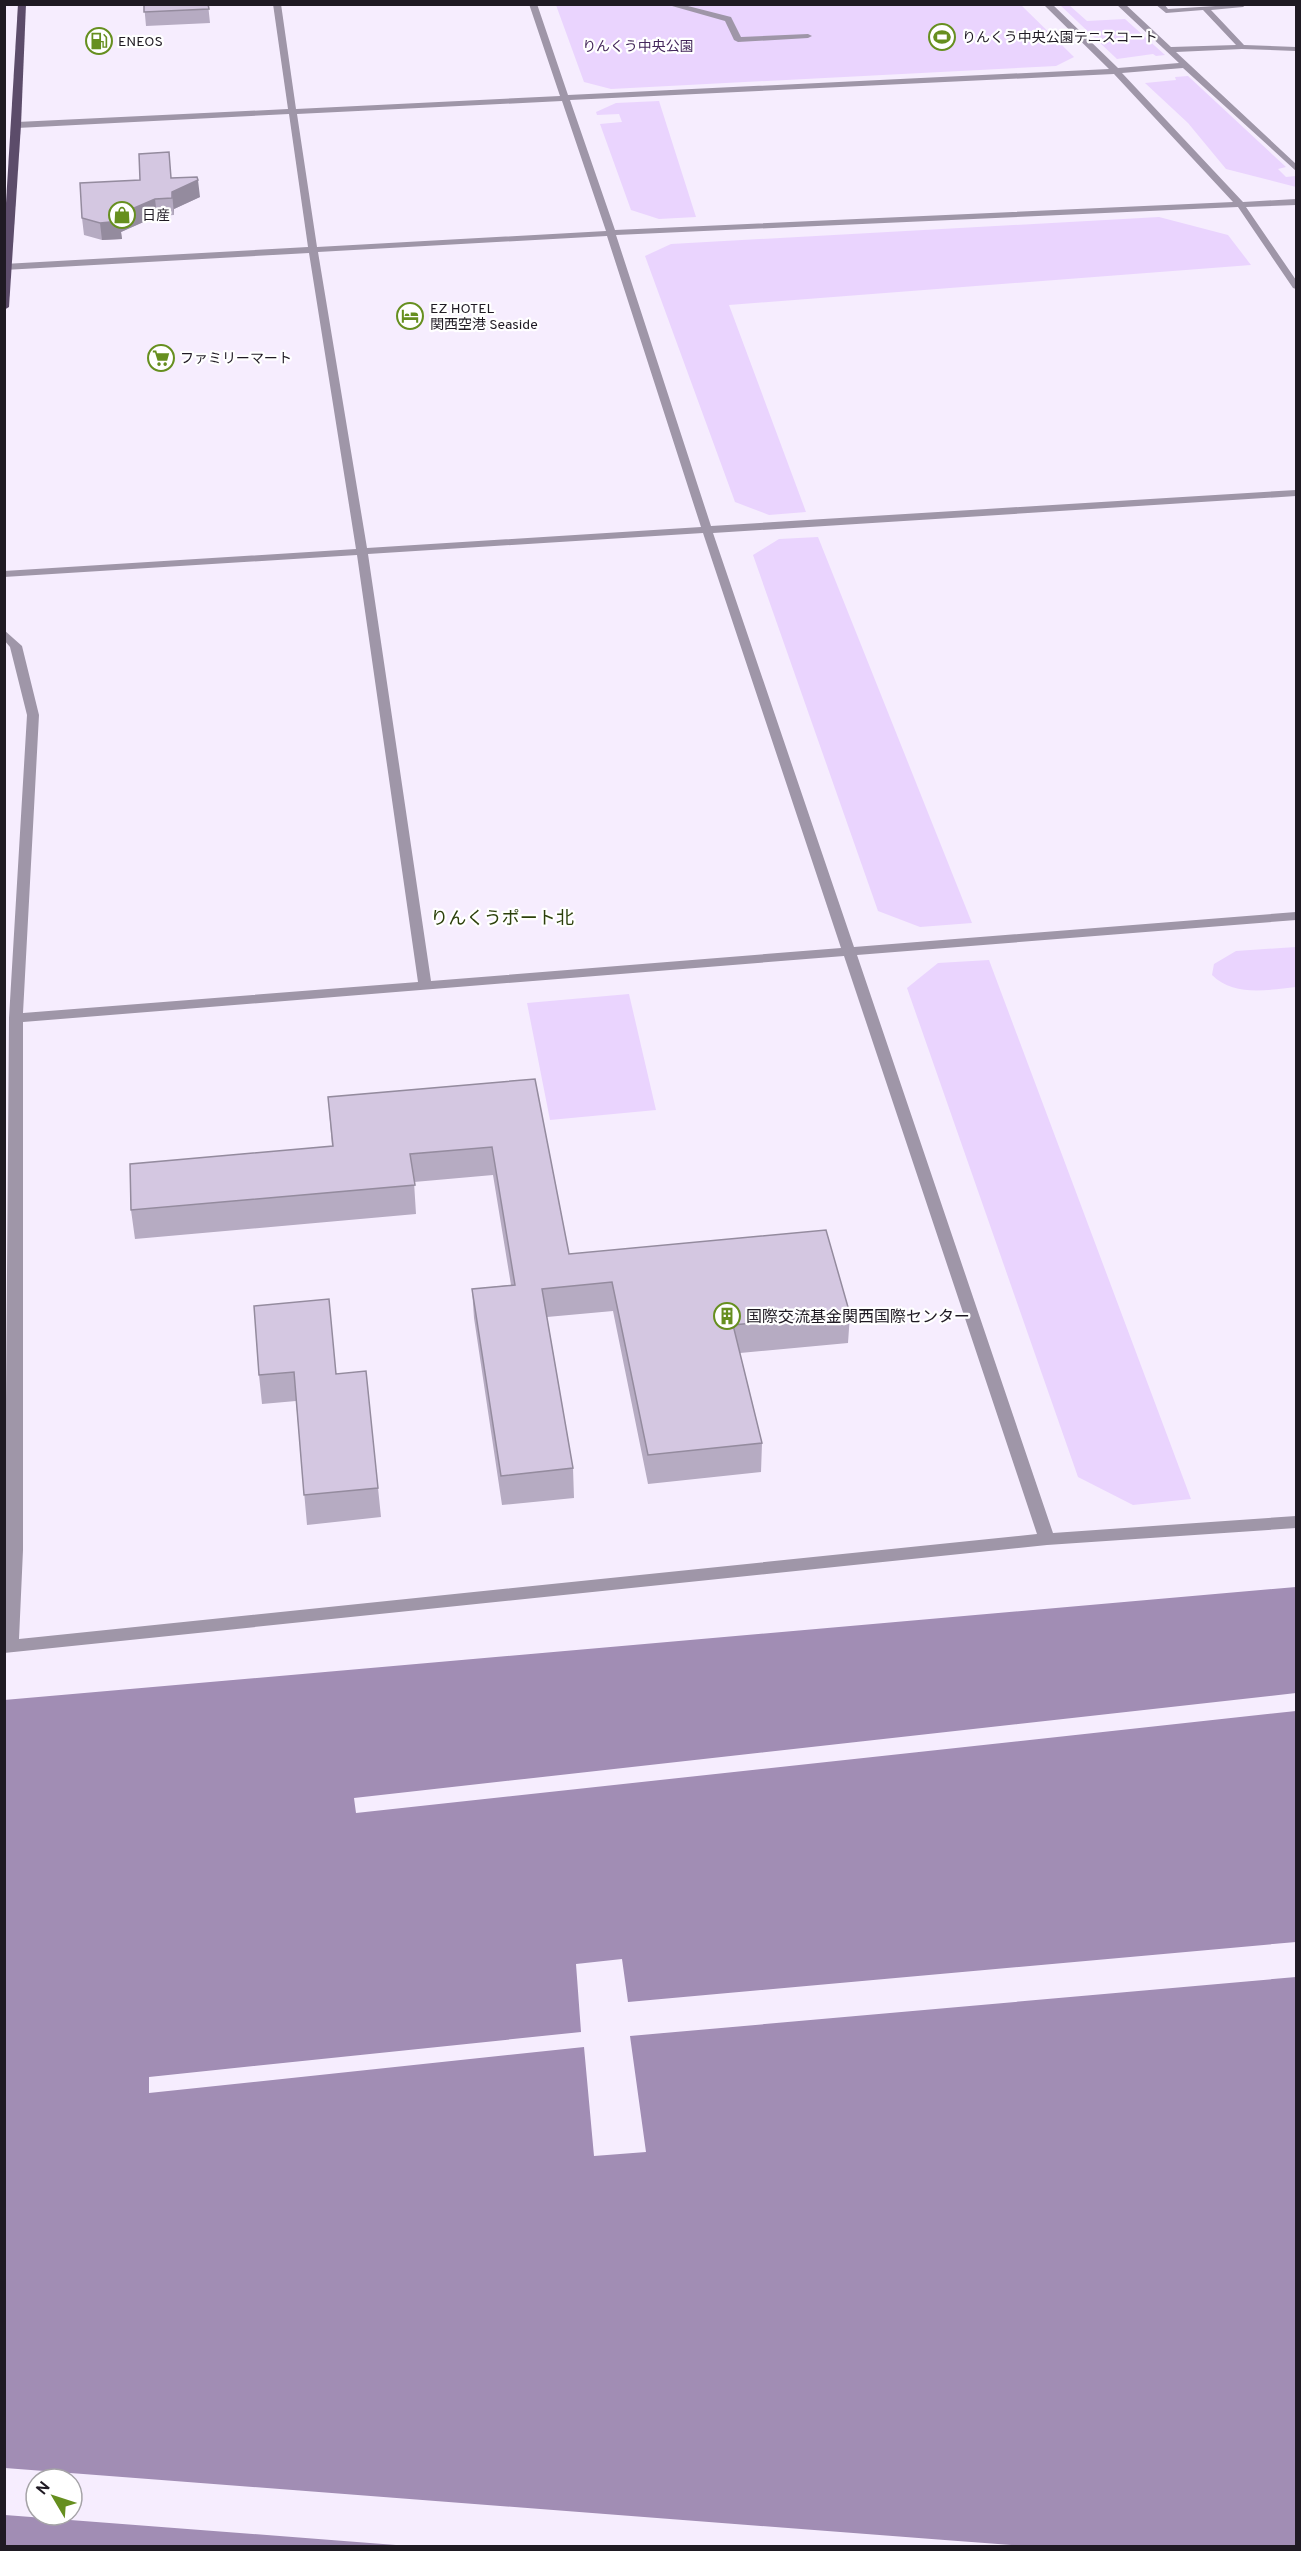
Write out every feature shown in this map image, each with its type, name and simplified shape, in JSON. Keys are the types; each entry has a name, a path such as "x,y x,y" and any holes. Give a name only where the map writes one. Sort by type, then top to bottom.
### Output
{"main road":[{"path":"4,307 5,267 17,125 22,4"}],"street":[{"path":"277,4 313,251 362,551 425,985"},
{"path":"533,4 611,233 707,530 848,952 1047,1539"},
{"path":"669,4 728,19 738,40 808,36"},
{"path":"1047,4 1116,71 1239,203 1296,286"},
{"path":"1120,4 1296,168"},
{"path":"1159,4 1166,11 1243,5"},
{"path":"1205,8 1242,47"},
{"path":"1169,50 1242,47 1296,49"},
{"path":"17,125 1116,71 1185,65"},
{"path":"5,267 611,233 1296,202"},
{"path":"4,574 1296,493"},
{"path":"4,633 16,646 33,715 16,1018 15,1550 8,1647 1047,1539 1296,1522"},
{"path":"16,1018 1296,916"}],"green space":[{"name":"りんくう中央公園","path":"556,5 1021,5 1074,57 1056,66 611,89 584,82"},
{"path":"1060,5 1069,5 1087,21 1125,19 1165,55 1153,54 1117,59"},
{"path":"1188,76 1286,167 1278,169 1286,177 1296,176 1296,187 1226,169 1188,123 1145,83 1176,80 1175,77"},
{"path":"659,101 696,217 659,219 631,210 600,124 622,122 619,114 597,115 596,112 616,103"},
{"path":"1159,217 1228,235 1251,265 729,305 806,512 769,515 735,502 645,256 671,244"},
{"path":"818,537 972,923 920,927 878,911 753,555 779,539"},
{"path":"1296,947 1296,987 1241,989 1230,987 1212,975 1214,964 1236,951"},
{"path":"989,960 1191,1499 1133,1505 1078,1477 907,988 938,963"},
{"path":"629,994 656,1110 550,1120 527,1003"}],"shaded area":[{"path":"1296,1587 1296,2546 5,2546 4,1700"}],"pier":[{"path":"1296,1693 1296,1711 356,1813 354,1798"},
{"path":"1296,1942 1296,1977 630,2036 646,2152 594,2156 584,2047 149,2093 149,2077 581,2032 576,1964 622,1959 628,2002"},
{"path":"5,2468 24,2469 24,2516 5,2515"},
{"path":"84,2474 1023,2546 409,2546 84,2521"}],"building":[{"path":"144,4 208,4 209,9 144,12"},
{"path":"169,152 171,178 197,177 198,180 172,192 172,198 155,199 118,215 120,221 100,223 82,218 80,183 140,180 139,154"},
{"path":"535,1079 569,1254 826,1230 850,1314 733,1325 762,1443 648,1455 612,1282 542,1289 573,1468 501,1476 472,1289 515,1285 492,1147 410,1154 415,1185 131,1210 130,1164 333,1146 328,1097"},
{"path":"329,1299 336,1374 366,1371 378,1488 304,1495 294,1372 259,1375 254,1306"}],"place":[{"name":"りんくう中央公園テニスコート","path":"942,37"},
{"name":"ENEOS","path":"99,41"},
{"name":"日産","path":"122,215"},
{"name":"EZ HOTEL 関西空港 Seaside","path":"410,316"},
{"name":"ファミリーマート","path":"161,358"},
{"name":"国際交流基金関西国際センター","path":"727,1316"}],"district":[{"name":"りんくうポート北","path":"502,918"}]}
